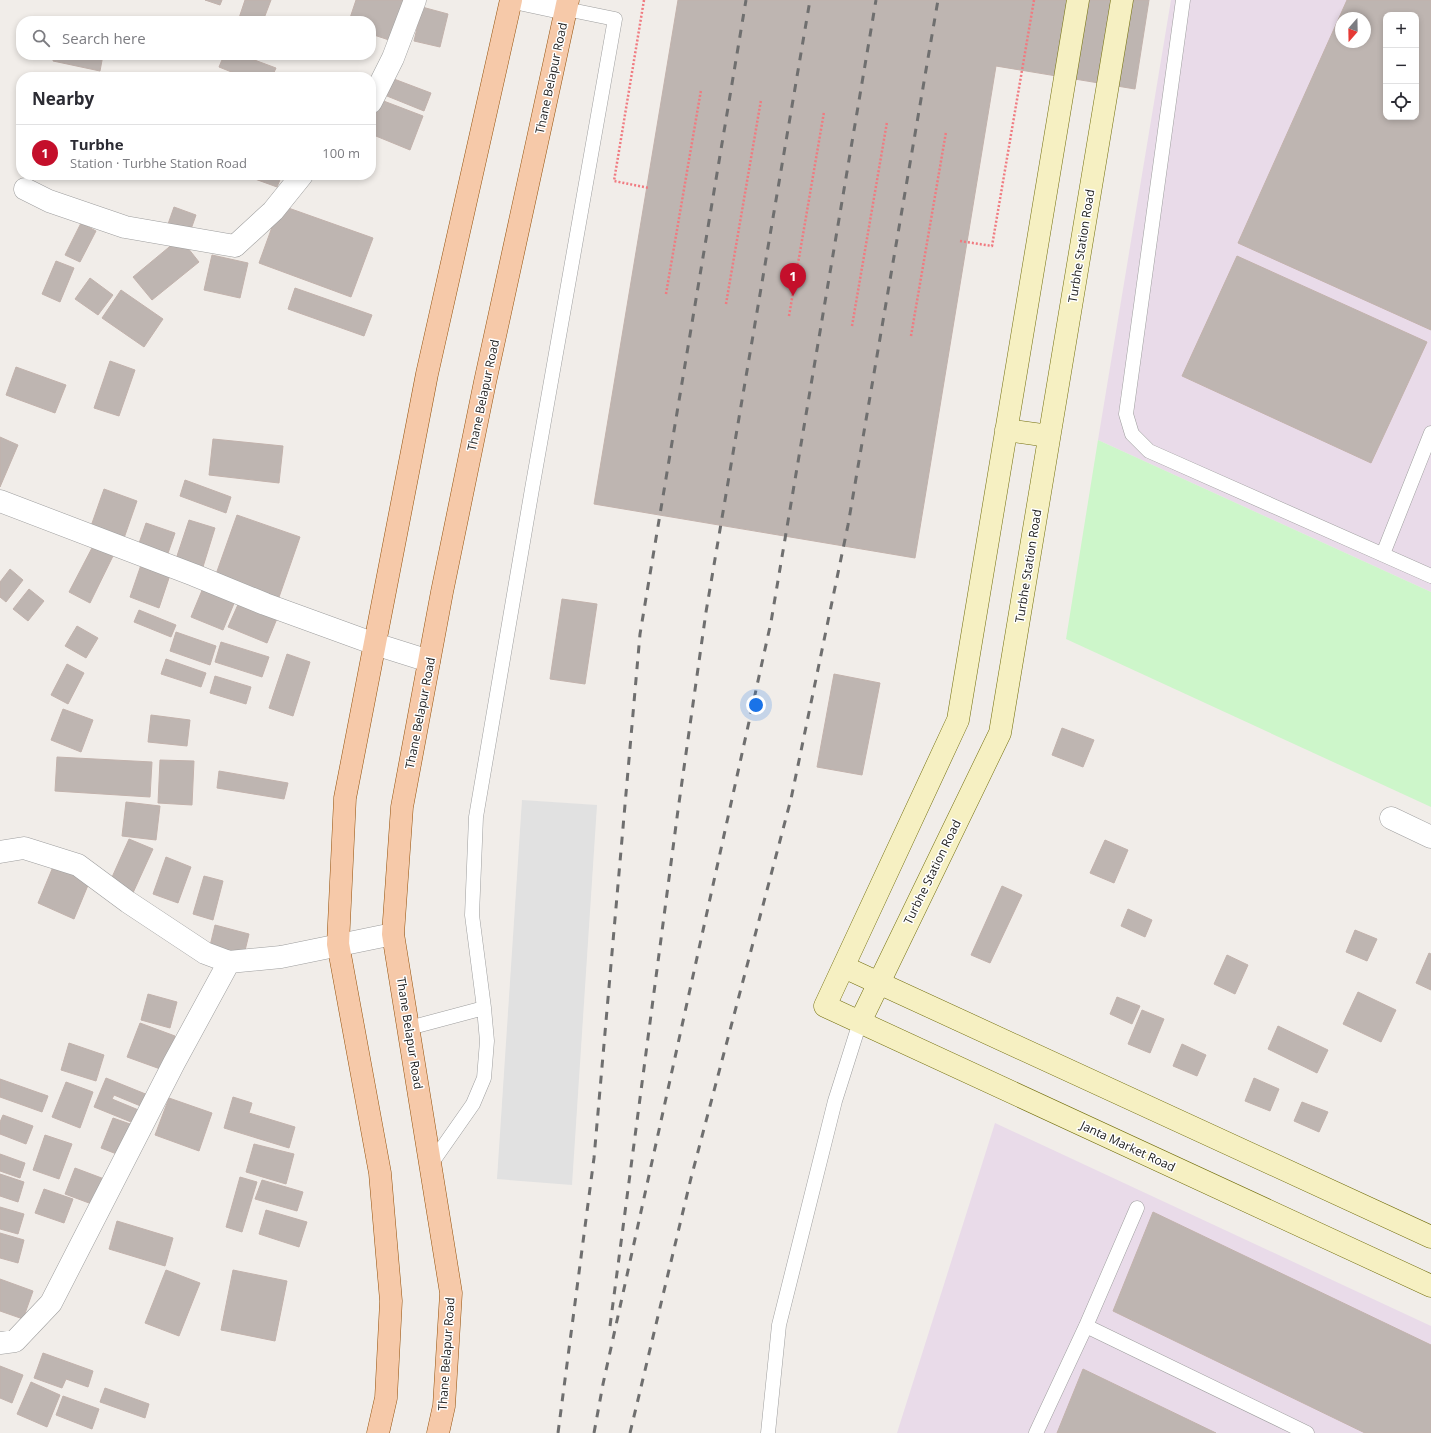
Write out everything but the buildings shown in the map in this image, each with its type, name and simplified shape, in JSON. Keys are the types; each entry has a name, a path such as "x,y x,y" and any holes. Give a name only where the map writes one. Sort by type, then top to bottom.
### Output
{"main road":[{"path":"378,1433 386,1398 392,1301 380,1173 338,944 345,798 427,374 511,0"},
{"name":"Thane Belapur Road","path":"438,1433 444,1406 451,1293 393,934 402,807 442,592 485,382 567,4"}],"street":[{"path":"376,92 393,58 415,0"},
{"path":"524,0 567,4"},
{"path":"1078,0 958,720 844,966 1431,1237"},
{"name":"Turbhe Station Road","path":"860,1022 878,982 1000,733 1122,0"},
{"path":"25,189 49,201 124,227 235,246 273,211 298,180"},
{"path":"1006,430 1049,436"},
{"path":"0,501 194,575 264,604 375,644 429,661"},
{"path":"1390,818 1431,837"},
{"path":"0,852 24,848 78,866 128,902 205,953 229,962 281,957 338,944 393,934"},
{"path":"0,1344 15,1341 51,1303 174,1063 229,962"},
{"name":"Janta Market Road","path":"844,966 825,1006 1431,1286"}],"lane":[{"path":"1183,0 1126,414 1132,434 1149,451 1431,576"},
{"path":"431,1164 473,1104 484,1078 487,1041 472,915 476,817 615,19 567,4"},
{"path":"1383,554 1431,433"},
{"path":"409,1028 484,1008"},
{"name":"Turbhe Station Road","path":"768,1433 779,1325 834,1101 860,1022"},
{"path":"1036,1433 1086,1326 1137,1208"},
{"path":"1086,1326 1307,1433"}],"path":[{"path":"644,0 614,181 649,188"},
{"path":"960,240 992,246 1034,0"},
{"path":"666,294 701,90"},
{"path":"726,304 761,100"},
{"path":"789,316 824,112"},
{"path":"852,326 887,122"},
{"path":"911,336 946,132"}],"shaded area":[{"path":"1171,0 1431,0 1431,592 1098,440"},
{"path":"522,800 597,805 572,1185 497,1179"},
{"path":"995,1123 1431,1326 1431,1433 897,1433"}],"green space":[{"path":"1098,440 1431,592 1431,807 1066,639"}],"railway":[{"path":"558,1433 594,1158 640,634 746,0"},
{"path":"610,1326 678,810 706,612 810,0"},
{"path":"594,1433 603,1384 771,622 876,0"},
{"path":"630,1433 691,1178 791,799 848,525 938,0"}],"place":[{"name":"Turbhe","path":"793,296"}]}
